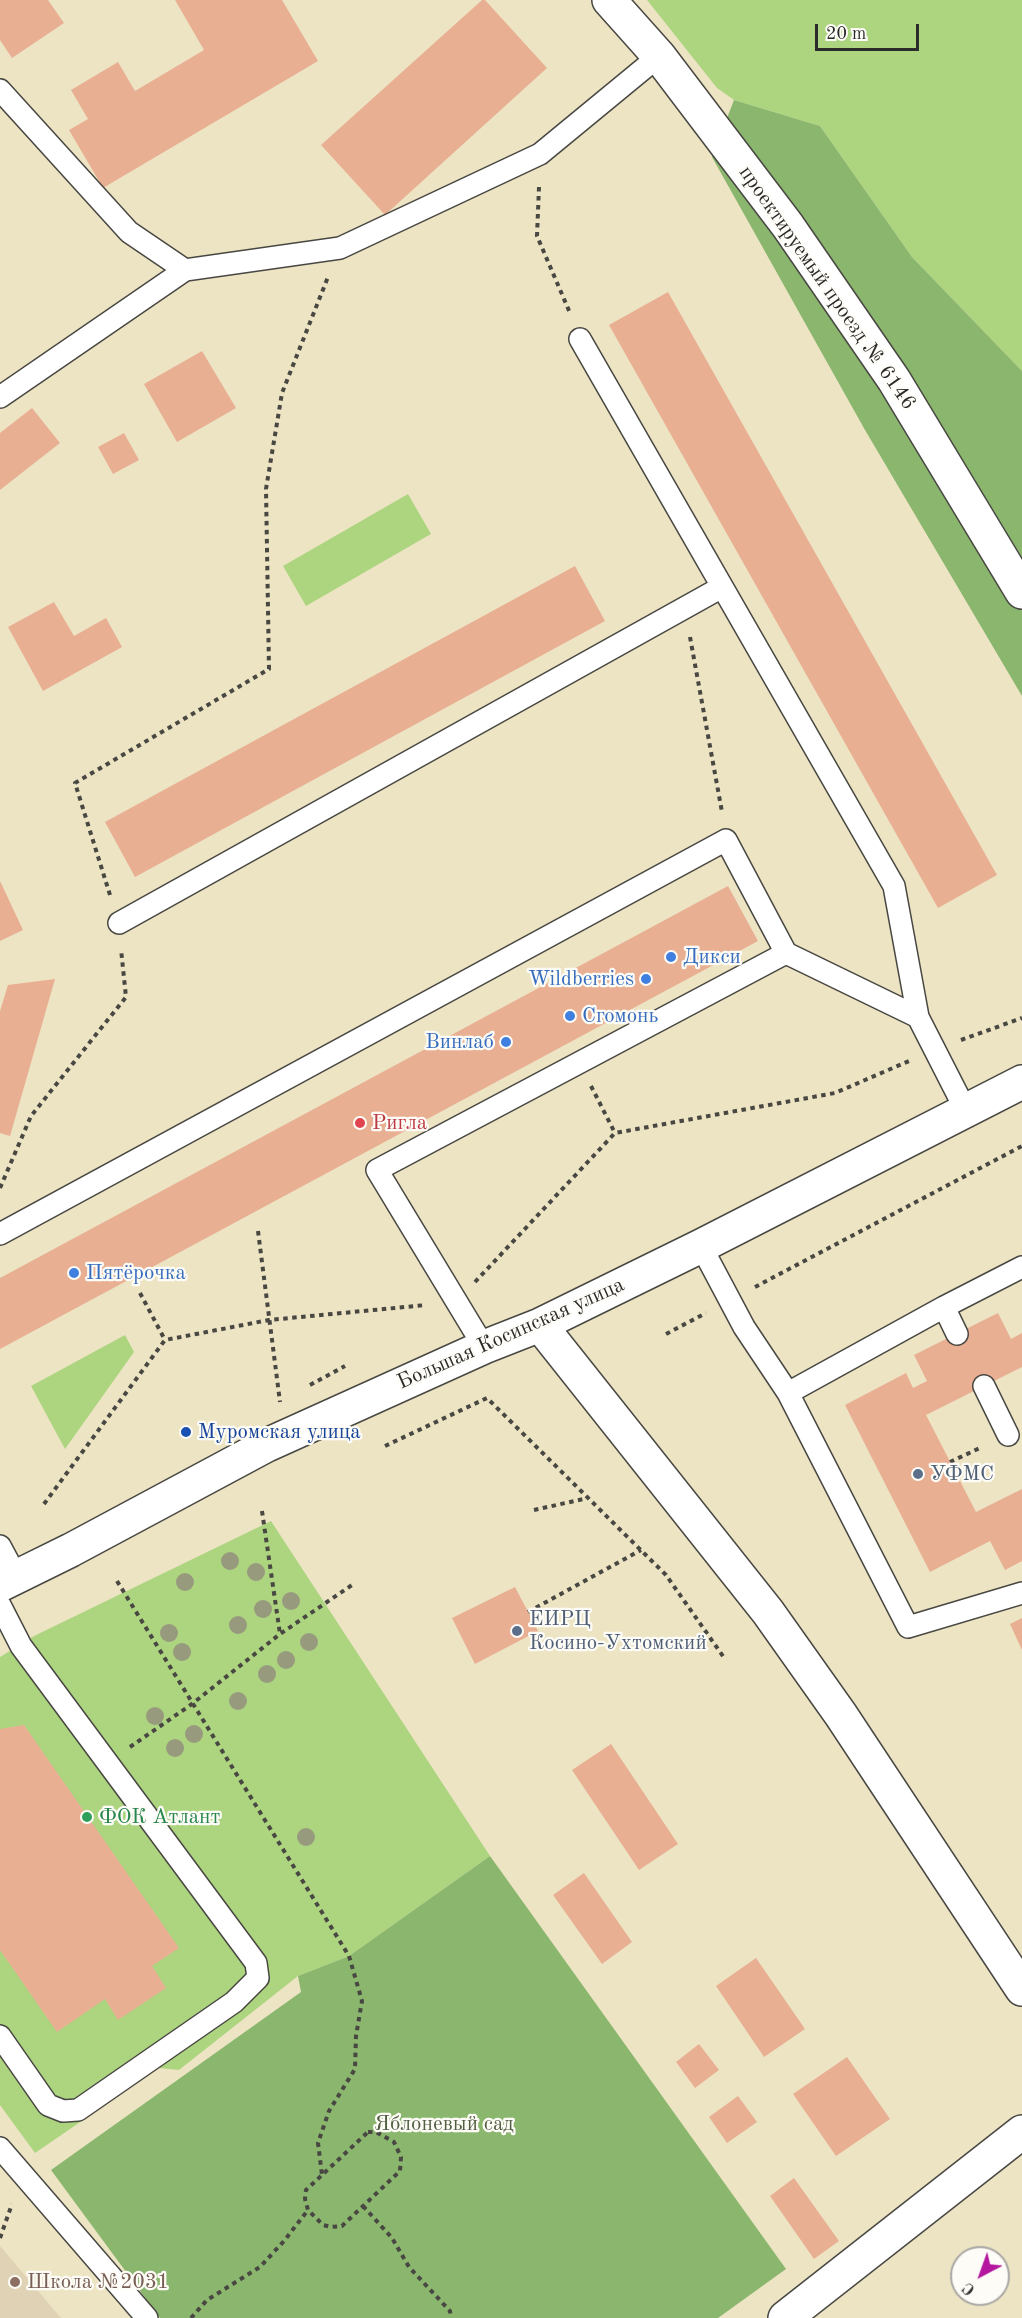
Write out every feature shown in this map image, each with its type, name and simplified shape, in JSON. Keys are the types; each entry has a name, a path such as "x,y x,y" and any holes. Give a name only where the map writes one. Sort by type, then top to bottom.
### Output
{"street":[{"name":"проектируемый проезд № 6146","path":"609,0 659,56 788,226 894,380 1022,592"},
{"name":"Большая Косинская улица","path":"8,1581 71,1550 267,1445 484,1347 540,1325 702,1246 1022,1082"},
{"path":"540,1325 768,1612 842,1715 1022,1989"},
{"path":"785,2318 1022,2132"}],"lane":[{"path":"0,397 185,270 340,248 540,154 659,56"},
{"path":"0,90 129,232 185,270"},
{"path":"580,339 894,886 918,1017 966,1111"},
{"path":"119,923 722,587"},
{"path":"0,1234 726,840 786,953 918,1017"},
{"path":"484,1347 377,1170 786,953"},
{"path":"702,1246 744,1327 788,1393 908,1627 1022,1593"},
{"path":"788,1393 1022,1267"},
{"path":"944,1307 957,1334"},
{"path":"984,1386 1008,1435"},
{"path":"0,1546 8,1581"},
{"path":"0,1605 21,1646 256,1963 258,1978 234,2002 78,2110 63,2111 48,2105 0,2036"},
{"path":"0,2148 147,2318"}],"path":[{"path":"540,154 537,236 580,339"},
{"path":"0,1188 31,1116 126,997 119,923 75,783 269,669 266,489 282,393 340,248"},
{"path":"685,607 726,840"},
{"path":"579,1062 615,1134"},
{"path":"666,1334 1022,1146"},
{"path":"258,1231 279,1402"},
{"path":"140,1293 165,1340"},
{"path":"385,1446 487,1398 666,1575 725,1659"},
{"path":"534,1510 588,1498"},
{"path":"262,1511 280,1634"},
{"path":"528,1612 641,1550"},
{"path":"117,1581 349,1956 362,2001 356,2036 355,2069 329,2111 318,2143 322,2175"},
{"path":"129,1748 192,1704 280,1634 352,1585"},
{"path":"368,2132 376,2132 394,2142 401,2157 400,2171 363,2206 342,2226 331,2228 323,2225 308,2210 305,2199 306,2190 368,2132"},
{"path":"363,2206 392,2238 409,2267 450,2311 451,2318"},
{"path":"191,2318 207,2300 260,2267 308,2210"}],"shaded area":[{"name":"Школа №2031","path":"0,2246 61,2318 0,2318"}],"green space":[{"path":"647,0 1022,0 1022,371 912,257 820,126 734,100 717,88"},
{"path":"734,100 820,126 912,257 1022,371 1022,696 865,430 712,157"},
{"path":"408,494 431,534 306,606 283,566"},
{"path":"125,1335 134,1352 65,1449 31,1386"},
{"path":"271,1521 490,1856 349,1956 298,1976 179,2070 159,2068 35,2153 0,2105 0,1657 34,1636"},
{"name":"Яблоневый сад","path":"490,1856 786,2269 718,2318 160,2318 51,2170 301,1992 298,1976 349,1956"}],"building":[{"path":"0,0 48,0 64,23 12,58 0,40"},
{"path":"175,0 282,0 318,61 103,188 69,130 88,119 71,90 118,62 135,91 204,50"},
{"path":"482,0 485,0 547,68 385,215 321,145"},
{"path":"668,292 997,875 938,908 609,325"},
{"path":"202,351 236,408 177,442 144,384"},
{"path":"32,408 60,443 0,490 0,433"},
{"path":"124,433 139,460 113,474 98,447"},
{"path":"575,566 605,621 135,877 105,822"},
{"path":"54,602 74,636 106,618 122,647 43,691 8,627"},
{"path":"0,881 23,930 0,941"},
{"path":"728,886 758,941 0,1349 0,1278"},
{"path":"55,979 10,1136 0,1133 0,1011 8,985"},
{"path":"998,1313 1011,1339 1022,1333 1022,1367 926,1415 976,1512 1022,1489 1022,1561 1005,1570 990,1541 930,1572 845,1405 906,1373 913,1388 927,1381 914,1355"},
{"path":"515,1587 538,1631 475,1664 452,1618"},
{"path":"1022,1618 1022,1650 1010,1624"},
{"path":"24,1725 179,1948 152,1966 166,1988 118,2020 105,1999 57,2032 0,1950 0,1729"},
{"path":"611,1744 678,1844 639,1870 572,1770"},
{"path":"584,1873 632,1942 602,1964 553,1895"},
{"path":"756,1958 805,2029 764,2057 716,1986"},
{"path":"699,2044 719,2070 695,2088 676,2062"},
{"path":"847,2057 890,2119 836,2156 793,2094"},
{"path":"738,2096 757,2122 727,2143 709,2117"},
{"path":"794,2178 839,2241 814,2259 770,2196"}],"place":[{"name":"Дикси","path":"671,957"},
{"name":"Wildberries","path":"646,979"},
{"name":"Сгомонь","path":"570,1016"},
{"name":"Винлаб","path":"506,1042"},
{"name":"Ригла","path":"360,1123"},
{"name":"Пятёрочка","path":"74,1273"},
{"name":"Муромская улица","path":"186,1432"},
{"name":"УФМС","path":"918,1474"},
{"name":"ЕИРЦ Косино-Ухтомский","path":"517,1631"},
{"name":"ФОК Атлант","path":"87,1817"},
{"name":"Школа №2031","path":"15,2282"}]}
